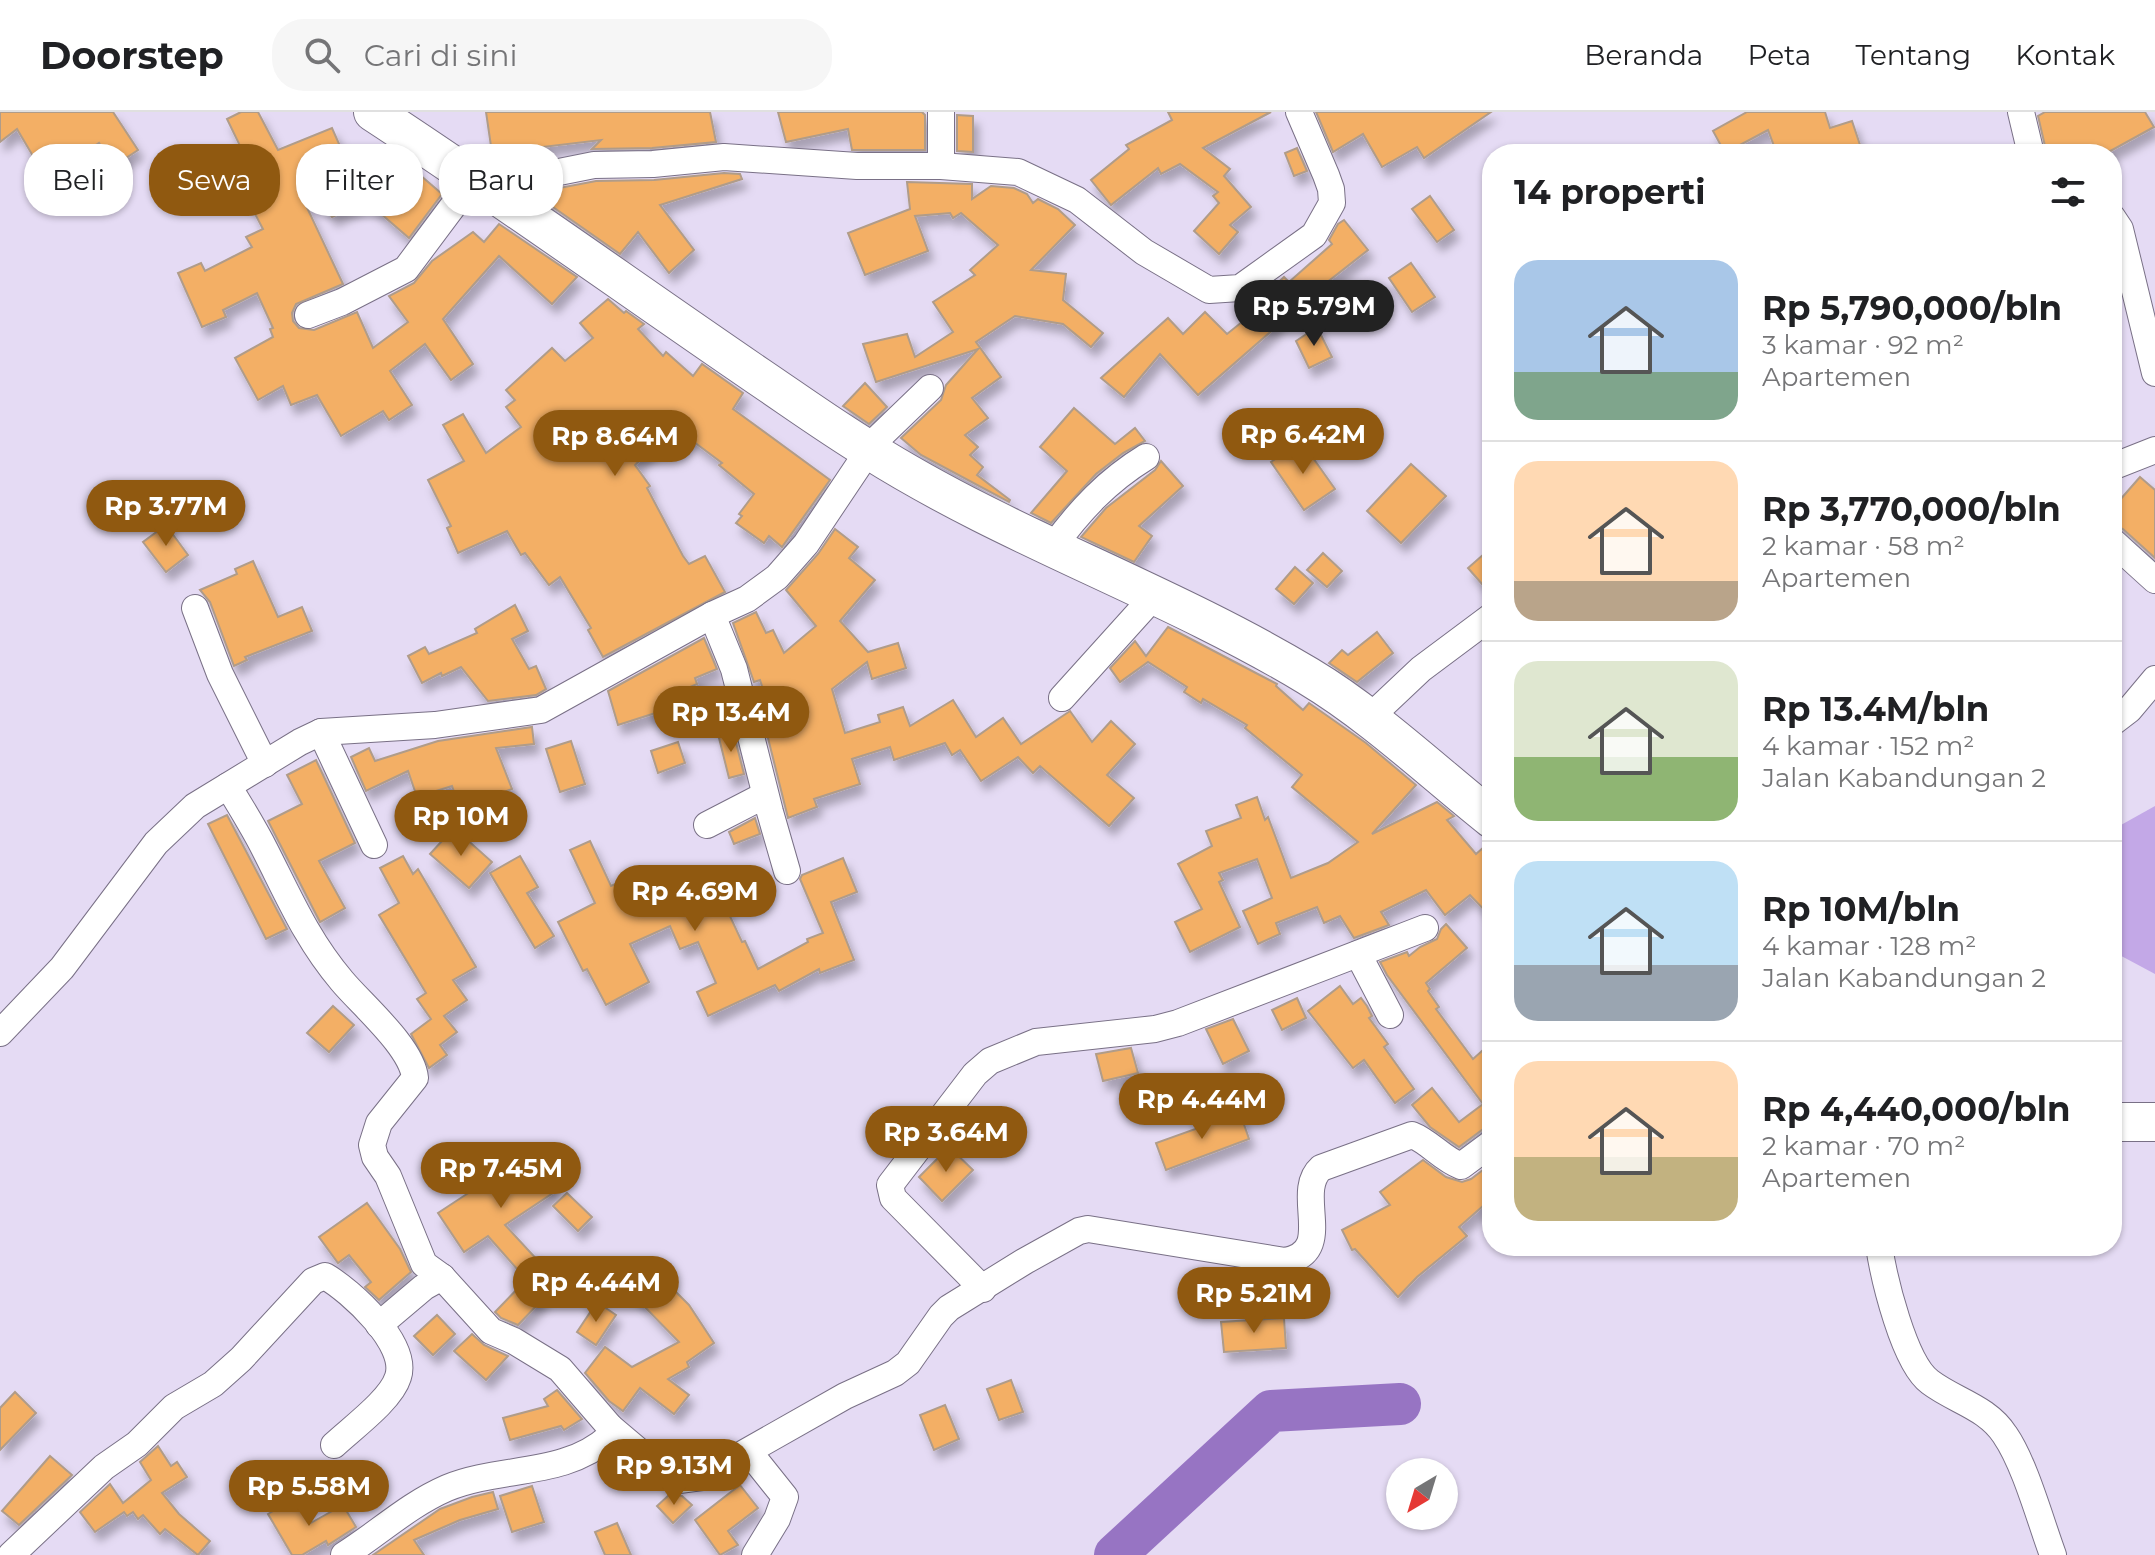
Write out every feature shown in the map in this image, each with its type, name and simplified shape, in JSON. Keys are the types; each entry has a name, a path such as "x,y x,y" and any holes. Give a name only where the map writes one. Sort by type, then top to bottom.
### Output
{"main road":[{"path":"373,112 439,156"},
{"path":"527,216 869,451 957,501 1155,595 1310,677 1368,719 1482,811"},
{"path":"2122,1122 2155,1122"}],"street":[{"path":"941,112 941,166"},
{"path":"563,171 594,165 653,164 724,157 1018,172 1077,200 1144,252 1209,290 1240,288 1314,235 1332,203 1326,175 1299,112"},
{"path":"2021,112 2029,144"},
{"path":"308,315 342,302 406,269 453,216"},
{"path":"2122,237 2155,373"},
{"path":"0,1033 62,968 156,843 195,806 321,732 435,725 541,710 712,615 747,599 777,577 806,544 875,441 930,388"},
{"path":"2122,463 2155,450"},
{"path":"1053,547 1103,487 1146,457"},
{"path":"2122,550 2155,580"},
{"path":"1062,698 1155,595"},
{"path":"195,608 220,674 265,764"},
{"path":"712,615 734,669 787,871"},
{"path":"1368,719 1421,669 1482,623"},
{"path":"2122,715 2155,679"},
{"path":"321,732 374,845"},
{"path":"228,786 265,849 306,932 414,1069 415,1078 379,1123 372,1145 424,1264 442,1277 491,1331 560,1369 610,1427 668,1476 679,1480 702,1477 845,1396 895,1373 908,1363 941,1316 1025,1261 1088,1229 1293,1260 1312,1240 1311,1184 1321,1168 1412,1135 1461,1166 1482,1150"},
{"path":"707,825 765,795"},
{"path":"983,1289 893,1198 890,1185 984,1066 1036,1042 1155,1029 1178,1023 1425,928"},
{"path":"1358,954 1390,1015"},
{"path":"1880,1256 1883,1276 1915,1366 1927,1381 1982,1411 2006,1435 2053,1555"},
{"path":"11,1555 104,1467 137,1444 174,1407 213,1384 241,1359 313,1281 325,1276 338,1283 379,1325 396,1348 399,1375 391,1391 334,1445"},
{"path":"379,1325 424,1287 442,1277"},
{"path":"344,1555 406,1509 449,1487 505,1472 550,1467 582,1456 609,1437 610,1427"},
{"path":"749,1452 785,1497 777,1519 755,1555"}],"shaded area":[{"path":"2155,806 2155,974 2122,956 2122,824"}],"building":[{"path":"0,112 113,112 138,150 133,153 133,144 26,144 17,129 0,142"},
{"path":"241,112 258,112 275,144 239,144 227,119"},
{"path":"486,112 710,112 716,142 592,149 601,140 563,145 491,144"},
{"path":"778,112 922,112 925,115 925,150 852,150 848,129 786,142"},
{"path":"1168,112 1271,112 1203,148 1230,169 1224,176 1251,207 1230,225 1238,232 1219,254 1194,231 1219,203 1213,196 1218,192 1180,164 1161,174 1158,168 1111,205 1091,180 1129,149 1126,145 1172,120"},
{"path":"1316,112 1491,112 1424,158 1417,147 1382,167 1363,134 1333,152"},
{"path":"1747,112 1825,112 1830,128 1852,121 1860,144 1773,144 1768,130 1742,144 1720,144 1713,131"},
{"path":"2045,112 2145,112 2154,127 2122,145 2045,144 2038,116"},
{"path":"957,115 973,116 973,152 957,151"},
{"path":"332,128 339,144 296,144 296,216 311,216 343,284 296,304 293,321 299,328 314,330 357,312 373,348 408,322 389,296 414,283 432,261 473,232 484,242 499,224 577,277 552,304 499,256 443,319 473,364 451,380 425,344 390,371 412,405 389,420 383,411 341,436 317,395 291,405 283,386 258,400 235,358 273,337 270,329 273,328 257,293 223,310 226,317 202,327 178,273 201,263 205,271 252,247 246,237 263,229 256,216 280,216 280,149"},
{"path":"1297,148 1307,171 1294,176 1285,153"},
{"path":"724,173 740,174 742,179 660,205 694,250 669,273 638,232 620,254 563,214 563,187 596,181 654,180"},
{"path":"423,178 439,191 439,198 409,238 383,216 423,216"},
{"path":"907,182 972,184 972,199 991,186 1014,188 1027,194 1033,203 1038,199 1058,209 1075,225 1031,270 1066,274 1063,300 1103,333 1091,347 1063,324 1015,316 976,342 1001,377 972,398 988,418 965,435 978,447 970,455 983,467 977,475 1009,502 921,455 901,438 941,400 946,385 978,349 876,382 863,344 907,334 915,357 953,332 933,302 975,275 970,270 998,245 961,213 953,218 950,213 915,216 928,251 865,275 848,233 910,209"},
{"path":"1430,196 1454,230 1437,242 1412,209"},
{"path":"1344,220 1368,250 1274,324 1276,327 1198,395 1160,354 1124,397 1101,378 1168,318 1183,334 1205,312 1227,334 1272,298 1267,293 1284,277 1289,282 1332,244 1329,240"},
{"path":"1411,263 1435,297 1412,312 1389,278"},
{"path":"608,299 644,324 638,329 663,356 666,352 693,376 702,364 743,393 733,409 830,480 782,547 769,536 764,543 736,523 754,494 719,465 722,463 674,427 635,465 650,486 647,488 683,556 689,564 705,556 725,592 603,657 588,630 591,628 560,577 549,585 525,553 521,555 507,531 458,553 447,528 451,526 428,480 464,461 443,425 463,414 486,453 521,427 506,407 515,400 506,390 552,348 565,361 593,338 580,323"},
{"path":"1317,327 1332,357 1309,368 1296,341"},
{"path":"865,383 887,407 869,424 843,406"},
{"path":"1074,408 1115,444 1135,428 1145,441 1096,474 1051,523 1031,513 1067,471 1040,447"},
{"path":"1301,441 1335,489 1304,510 1271,462"},
{"path":"1161,461 1183,486 1139,526 1152,536 1134,562 1081,537 1106,508 1155,470"},
{"path":"1411,464 1446,496 1401,543 1367,511"},
{"path":"2140,477 2155,490 2155,558 2122,529 2122,498"},
{"path":"166,525 188,555 166,572 143,542"},
{"path":"835,529 858,547 849,558 875,580 840,621 868,652 898,643 906,668 872,679 867,662 832,689 845,733 880,722 878,715 903,707 910,726 953,700 976,737 1003,718 1021,744 1070,711 1092,742 1111,721 1135,744 1107,775 1134,798 1109,826 1040,766 1033,773 1018,757 981,781 960,750 952,755 945,743 894,760 890,747 852,759 860,784 814,799 817,807 788,818 762,714 770,711 760,680 754,682 733,623 756,612 766,633 773,630 784,653 816,626 786,590 818,554"},
{"path":"1323,553 1342,571 1327,587 1307,570"},
{"path":"1482,556 1482,584 1468,568"},
{"path":"253,561 278,617 302,607 312,631 245,657 247,660 234,666 210,602 200,590 237,574 235,569"},
{"path":"1295,567 1313,583 1294,604 1276,589"},
{"path":"515,605 528,631 512,639 529,669 536,666 546,689 536,695 488,701 461,667 422,683 408,656 425,647 429,654 477,633 475,629"},
{"path":"1168,627 1277,684 1303,710 1309,703 1366,743 1416,785 1372,834 1437,802 1454,816 1447,820 1476,854 1482,849 1482,908 1470,895 1445,915 1426,890 1381,912 1389,925 1354,938 1340,916 1324,923 1317,907 1276,923 1280,934 1258,944 1243,911 1272,898 1257,859 1219,873 1223,880 1219,882 1240,927 1190,952 1175,922 1202,909 1178,864 1212,846 1206,831 1241,818 1236,805 1257,797 1265,820 1268,817 1291,878 1328,863 1358,842 1292,787 1302,775 1245,728 1247,725 1203,699 1201,703 1184,692 1187,687 1148,662 1120,682 1110,668 1135,641 1146,656"},
{"path":"1377,632 1393,653 1357,682 1329,663 1342,650 1348,655"},
{"path":"704,638 717,669 695,678 697,684 690,687 693,701 618,725 608,691"},
{"path":"532,727 534,744 496,748 512,789 460,809 452,786 417,797 408,771 366,791 351,757 369,748 375,761 438,741"},
{"path":"733,731 744,774 729,778 718,734"},
{"path":"571,741 585,784 560,792 546,749"},
{"path":"678,742 685,763 658,773 651,751"},
{"path":"316,760 355,843 319,861 345,908 320,922 268,821 302,804 287,775"},
{"path":"227,815 287,929 266,939 208,824"},
{"path":"755,818 760,834 734,844 729,832"},
{"path":"454,828 492,862 469,888 430,854"},
{"path":"590,841 611,886 648,869 660,895 680,887 684,895 714,882 758,969 808,942 807,939 823,933 800,879 802,875 843,858 857,892 831,902 854,960 820,973 819,969 779,991 775,985 708,1016 697,992 716,983 698,942 680,949 670,926 630,944 649,982 606,1005 587,969 583,971 558,922 595,903 570,850"},
{"path":"403,856 413,874 418,869 476,967 453,980 467,1000 444,1016 457,1032 440,1045 447,1055 429,1068 411,1034 431,1019 417,999 426,993 379,915 399,903 380,868"},
{"path":"520,856 538,887 527,893 554,936 535,948 490,873"},
{"path":"1446,924 1467,948 1426,983 1439,1007 1436,1009 1473,1059 1482,1051 1482,1103 1380,962 1407,952 1409,956 1437,939"},
{"path":"1340,986 1353,1004 1361,998 1367,1006 1372,1016 1369,1018 1388,1044 1384,1047 1414,1089 1395,1103 1364,1060 1353,1068 1308,1011"},
{"path":"1297,998 1306,1018 1282,1030 1272,1010"},
{"path":"333,1006 354,1025 329,1052 307,1033"},
{"path":"1233,1019 1249,1051 1223,1064 1206,1029"},
{"path":"1131,1048 1138,1073 1103,1081 1096,1054"},
{"path":"1432,1088 1459,1122 1482,1105 1482,1130 1459,1147 1430,1127 1412,1105"},
{"path":"1240,1113 1249,1139 1166,1170 1156,1143"},
{"path":"949,1147 973,1170 942,1201 919,1177"},
{"path":"528,1149 556,1191 505,1225 541,1264 525,1278 488,1236 464,1252 438,1213 511,1165 509,1161"},
{"path":"1423,1160 1446,1177 1462,1182 1482,1171 1482,1207 1459,1227 1467,1236 1398,1297 1355,1249 1352,1250 1342,1230 1390,1205 1380,1192"},
{"path":"567,1193 592,1217 578,1231 553,1206"},
{"path":"367,1203 400,1249 411,1272 379,1300 365,1287 371,1282 349,1255 338,1263 319,1237"},
{"path":"655,1271 689,1305 714,1343 687,1362 689,1367 668,1379 689,1395 674,1414 640,1388 623,1411 609,1401 585,1373 605,1347 632,1367 679,1342 632,1294"},
{"path":"524,1282 543,1299 518,1325 495,1312"},
{"path":"597,1302 616,1315 596,1345 577,1332"},
{"path":"437,1315 455,1334 433,1355 414,1336"},
{"path":"1284,1318 1286,1348 1224,1352 1221,1322"},
{"path":"472,1334 484,1345 508,1356 486,1380 454,1351"},
{"path":"1011,1380 1023,1412 999,1420 987,1389"},
{"path":"557,1390 582,1419 564,1430 561,1426 510,1440 503,1418 548,1406 544,1399"},
{"path":"15,1392 36,1413 0,1450 0,1408"},
{"path":"945,1405 959,1439 934,1450 920,1415"},
{"path":"158,1446 171,1466 177,1462 187,1477 162,1493 179,1514 210,1541 198,1555 165,1529 160,1534 143,1515 138,1519 133,1512 127,1516 124,1512 95,1532 80,1512 110,1484 123,1503 151,1480 140,1462"},
{"path":"50,1456 72,1475 19,1525 2,1511"},
{"path":"740,1485 758,1508 728,1531 738,1545 720,1555 695,1520"},
{"path":"532,1486 544,1522 512,1532 500,1496"},
{"path":"493,1492 498,1509 460,1520 414,1540 424,1555 373,1555 440,1509"},
{"path":"670,1494 682,1496 692,1505 673,1523 657,1506"},
{"path":"294,1499 309,1524 343,1505 356,1527 328,1545 326,1541 302,1555 292,1555 268,1514"},
{"path":"617,1523 631,1555 605,1555 595,1532"}],"waterway":[{"path":"1115,1555 1271,1411 1400,1404"}]}
